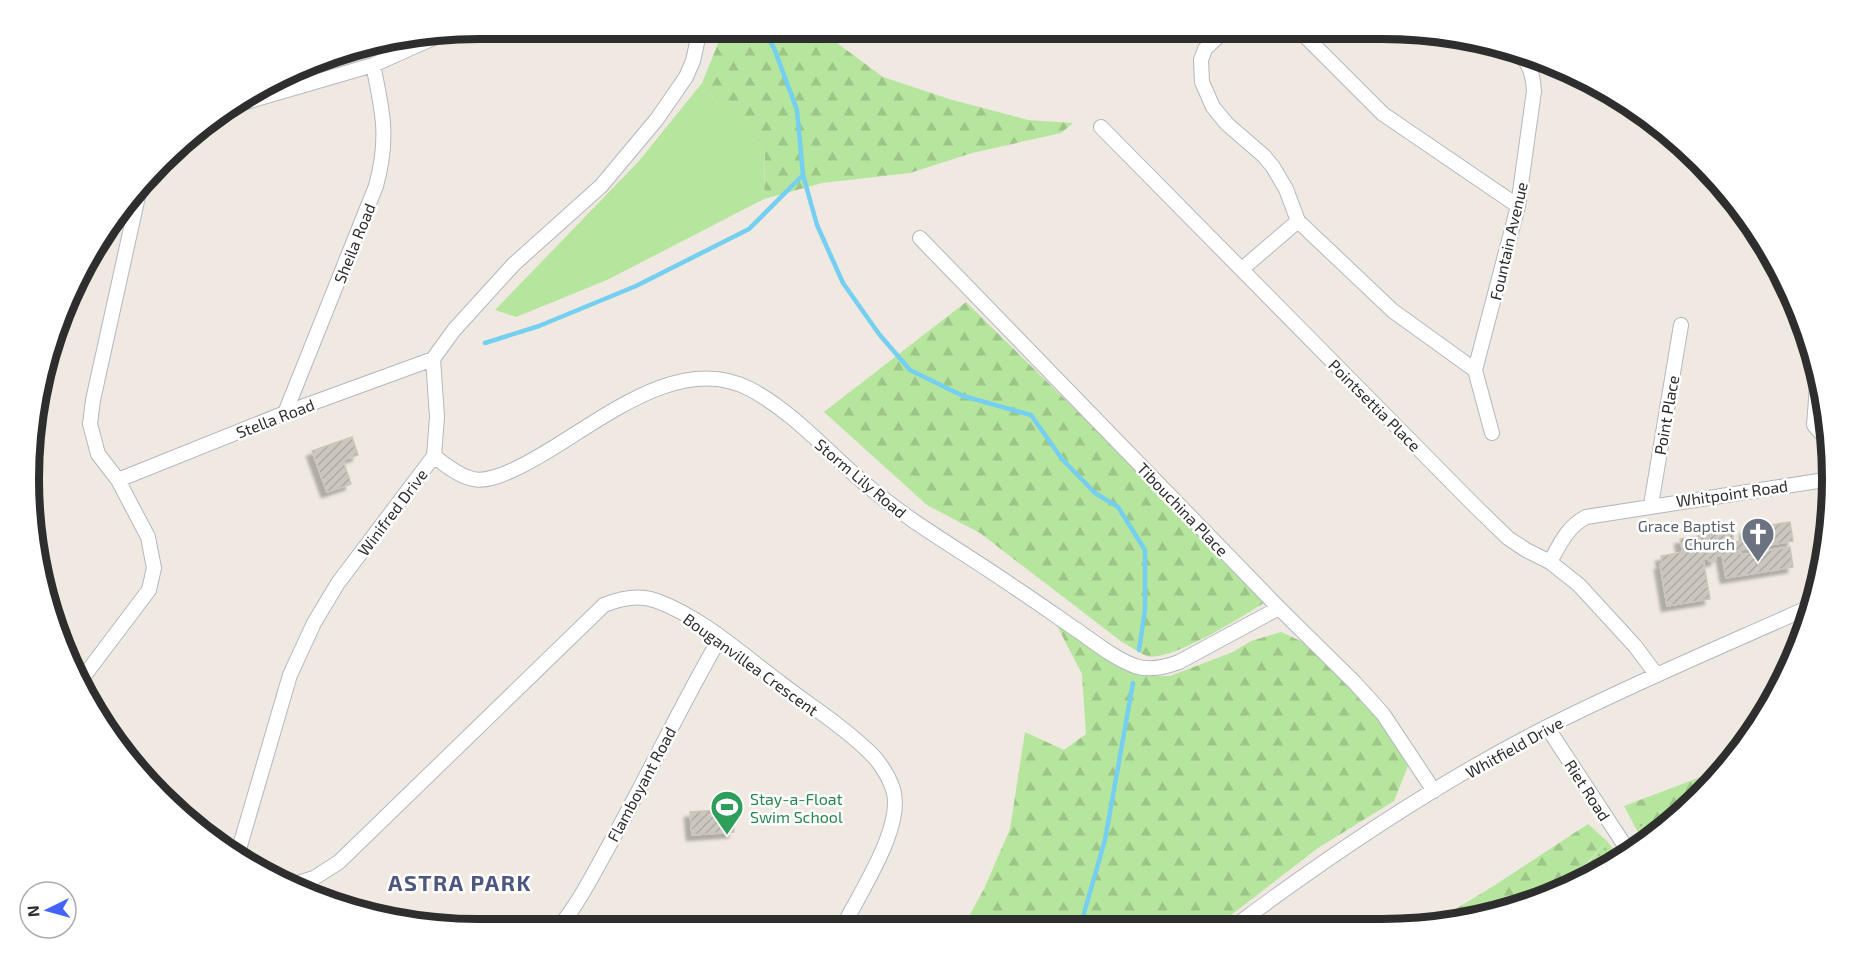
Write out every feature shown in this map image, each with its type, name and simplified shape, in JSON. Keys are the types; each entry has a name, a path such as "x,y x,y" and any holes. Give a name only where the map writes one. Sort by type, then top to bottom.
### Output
{"street":[{"path":"433,359 454,330 514,264 601,186 657,119 686,77 693,61 698,39"},
{"path":"1216,39 1205,49 1201,60 1202,82 1213,107 1227,124 1264,156 1273,167 1286,189 1298,221 1393,311 1474,370 1492,433"},
{"path":"1308,39 1383,114 1518,206"},
{"path":"258,99 373,65 422,43"},
{"name":"Fountain Avenue","path":"1474,370 1518,206 1534,91 1533,74 1529,64"},
{"name":"Sheila Road","path":"285,413 372,197 381,167 385,137 384,116 373,65"},
{"name":"Pointsettia Place","path":"1101,127 1487,518 1509,538 1550,562 1579,585 1604,610 1656,674"},
{"path":"85,675 149,590 154,568 148,537 118,480 98,454 90,424 93,400 137,203"},
{"path":"1242,269 1298,221"},
{"name":"Tibouchina Place","path":"920,238 1279,608 1355,683 1383,714 1434,791"},
{"name":"Point Place","path":"1651,506 1681,325"},
{"name":"Stella Road","path":"118,480 285,413 433,359"},
{"name":"Winifred Drive","path":"239,848 290,675 314,623 338,583 434,456 437,417 433,359"},
{"name":"Storm Lily Road","path":"434,456 473,479 490,478 507,473 535,459 621,405 656,388 690,380 712,379 735,382 751,389 784,411 867,486 913,522 1013,586 1096,644 1136,666 1148,669 1179,662 1279,608"},
{"path":"1816,404 1814,425 1819,431"},
{"name":"Whitpoint Road","path":"1550,562 1575,522 1586,517 1822,480"},
{"name":"Bouganvillea Crescent","path":"302,882 314,879 339,862 604,605 624,598 646,597 693,619 720,638 866,748 879,764 893,789 894,814 881,854 847,919"},
{"name":"Whitfield Drive","path":"1244,919 1328,857 1434,791 1547,727 1656,674 1802,610"},
{"name":"Flamboyant Road","path":"564,919 597,867 630,808 693,684 720,638"},
{"name":"Riet Road","path":"1547,727 1625,846"}],"green space":[{"path":"720,39 832,39 883,77 949,99 1028,120 1073,123 1061,133 972,153 910,173 822,183 764,199 765,151 730,119 702,83"},
{"path":"702,83 730,119 765,151 764,199 607,280 516,317 495,310 639,161"},
{"path":"966,302 1091,425 1264,603 1189,646 1158,656 1144,655 1122,642 980,533 927,505 824,412"},
{"path":"1054,620 1110,660 1147,676 1170,676 1233,652 1251,641 1281,632 1305,643 1352,688 1384,727 1408,766 1394,801 1318,848 1226,919 967,919 984,889 1010,829 1025,732 1064,750 1086,734 1082,674"},
{"path":"1708,774 1652,827 1631,819 1624,806"},
{"path":"1631,819 1652,827 1640,835"},
{"path":"1588,824 1607,841 1576,874 1523,896 1468,911 1448,914"},
{"path":"1607,841 1615,852 1579,873"}],"building":[{"path":"352,437 358,455 343,460 351,484 327,492 312,451"},
{"name":"Grace Baptist Church","path":"1790,522 1793,541 1740,550 1741,555 1790,547 1793,567 1726,578 1722,555 1716,556 1716,560 1703,559 1710,599 1667,606 1660,564 1663,565 1661,556 1683,552 1680,539 1732,530 1734,542 1747,540 1745,529"},
{"name":"Stay-a-Float Swim School","path":"732,809 734,832 692,835 690,812"}],"waterway":[{"path":"768,39 774,48 797,110 803,175 817,225 843,283 879,334 910,370 963,396 1031,415 1062,459 1095,493 1118,507 1145,550 1145,610 1139,650"},
{"path":"485,343 539,326 636,286 749,229 803,175"},
{"path":"1082,919 1105,840 1133,683"}],"place":[{"name":"Grace Baptist Church","path":"1758,563"},
{"name":"Stay-a-Float Swim School","path":"727,836"}],"district":[{"name":"ASTRA PARK","path":"460,882"}]}
